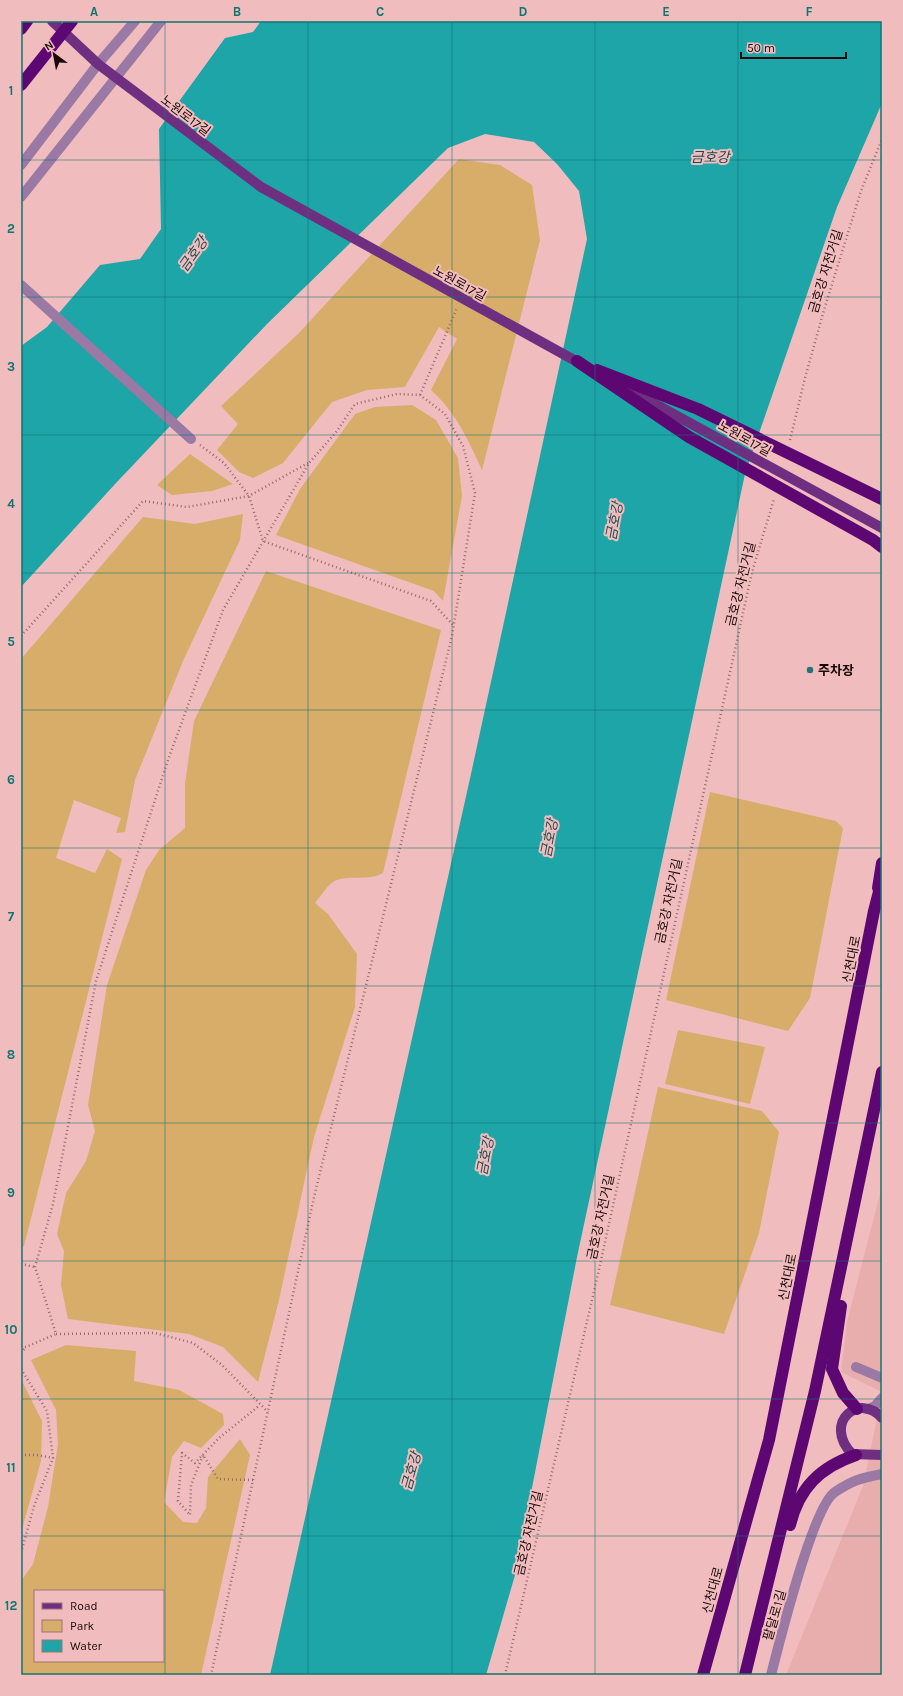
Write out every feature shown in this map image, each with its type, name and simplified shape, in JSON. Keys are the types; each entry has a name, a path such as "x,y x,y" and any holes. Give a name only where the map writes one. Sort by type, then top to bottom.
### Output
{"highway":[{"path":"21,29 27,21"},
{"path":"21,85 72,21"},
{"path":"576,361 698,409 882,499"},
{"path":"576,361 689,437 873,540 882,547"},
{"path":"874,911 882,863"},
{"name":"신천대로","path":"704,1675 769,1440 874,911 882,880"},
{"path":"745,1675 815,1391 882,1072"},
{"path":"862,1409 843,1393 832,1369 864,1158"},
{"path":"749,1675 758,1648 792,1514 807,1484 829,1467 854,1454"}],"main road":[{"name":"노원로17길","path":"52,21 98,64 261,187 882,528"},
{"path":"882,1418 878,1414 862,1409 845,1417 840,1429 842,1438 854,1454 882,1456"}],"street":[{"path":"21,165 98,64 135,21"},
{"path":"21,197 161,21"},
{"path":"21,285 191,439"},
{"path":"856,1367 882,1378"},
{"path":"862,1409 875,1406 882,1398"},
{"name":"팔달로1길","path":"771,1675 803,1562 824,1504 834,1492 857,1478 882,1474"}],"path":[{"name":"금호강 자전거길","path":"789,446 805,378 822,317 861,191 882,139"},
{"path":"420,395 461,298"},
{"path":"56,1334 35,1267 54,1204 96,981 168,760 223,610 309,463 337,431 355,404 397,394 420,395 446,414 463,446 475,493 453,625 314,1197 211,1675"},
{"path":"191,439 224,463 249,496 263,541"},
{"path":"21,636 143,501 187,507 249,496 309,463"},
{"name":"금호강 자전거길","path":"505,1675 598,1274 752,572 774,497"},
{"path":"263,541 431,601 453,625"},
{"path":"21,1264 35,1267"},
{"path":"21,1353 26,1347 56,1334 155,1333 193,1343 222,1365 268,1412"},
{"path":"21,1346 26,1347"},
{"path":"21,1370 47,1412 53,1458 34,1506 21,1553"},
{"path":"203,1455 191,1485 190,1515 178,1501 182,1453 195,1463 219,1438 260,1404"},
{"path":"21,1456 38,1455 53,1458"},
{"path":"203,1455 218,1479 253,1480"}],"shaded area":[{"path":"882,1186 882,1675 786,1675 863,1486 878,1414 880,1391 841,1372 847,1322"}],"green space":[{"path":"459,159 500,165 532,185 540,240 482,470 455,417 431,390 457,339 439,327 405,387 367,390 332,402 283,463 253,478 239,472 217,450 238,424 221,406 299,333"},
{"path":"412,405 436,420 458,458 462,496 443,601 434,591 276,535 300,489 355,414 375,407"},
{"path":"190,454 233,484 212,491 172,495 157,485"},
{"path":"243,514 240,540 183,661 135,780 125,832 116,833 121,818 74,800 56,858 95,873 107,849 122,859 24,1246 21,1247 21,659 143,517 195,524"},
{"path":"266,571 441,630 383,873 372,877 348,878 334,881 328,886 315,903 328,914 357,954 355,1007 314,1137 279,1300 258,1382 223,1347 189,1334 68,1319 61,1285 64,1251 57,1234 66,1193 86,1161 95,1131 88,1105 107,985 146,870 159,850 185,828 185,784 194,721"},
{"path":"710,792 836,821 843,828 810,998 788,1031 666,1000"},
{"path":"678,1030 765,1047 750,1104 665,1084"},
{"path":"658,1087 762,1111 779,1132 759,1233 724,1334 610,1305"},
{"path":"66,1345 136,1351 134,1381 179,1390 223,1414 224,1425 201,1448 184,1441 172,1457 164,1502 183,1522 197,1523 206,1508 208,1477 240,1439 250,1455 201,1675 21,1675 21,1581 33,1564 48,1507 58,1444 56,1410 31,1360"},
{"path":"21,1379 42,1421 41,1461 21,1533"}],"water":[{"name":"금호강","path":"261,21 882,21 882,103 837,207 745,474 577,1257 515,1575 486,1675 270,1675 471,774 587,239 579,191 557,164 534,142 485,134 448,148 267,324 116,483 21,587 21,346 47,327 100,265 140,259 161,229 159,129 225,38 253,32"}],"place":[{"name":"주차장","path":"810,670"}]}
